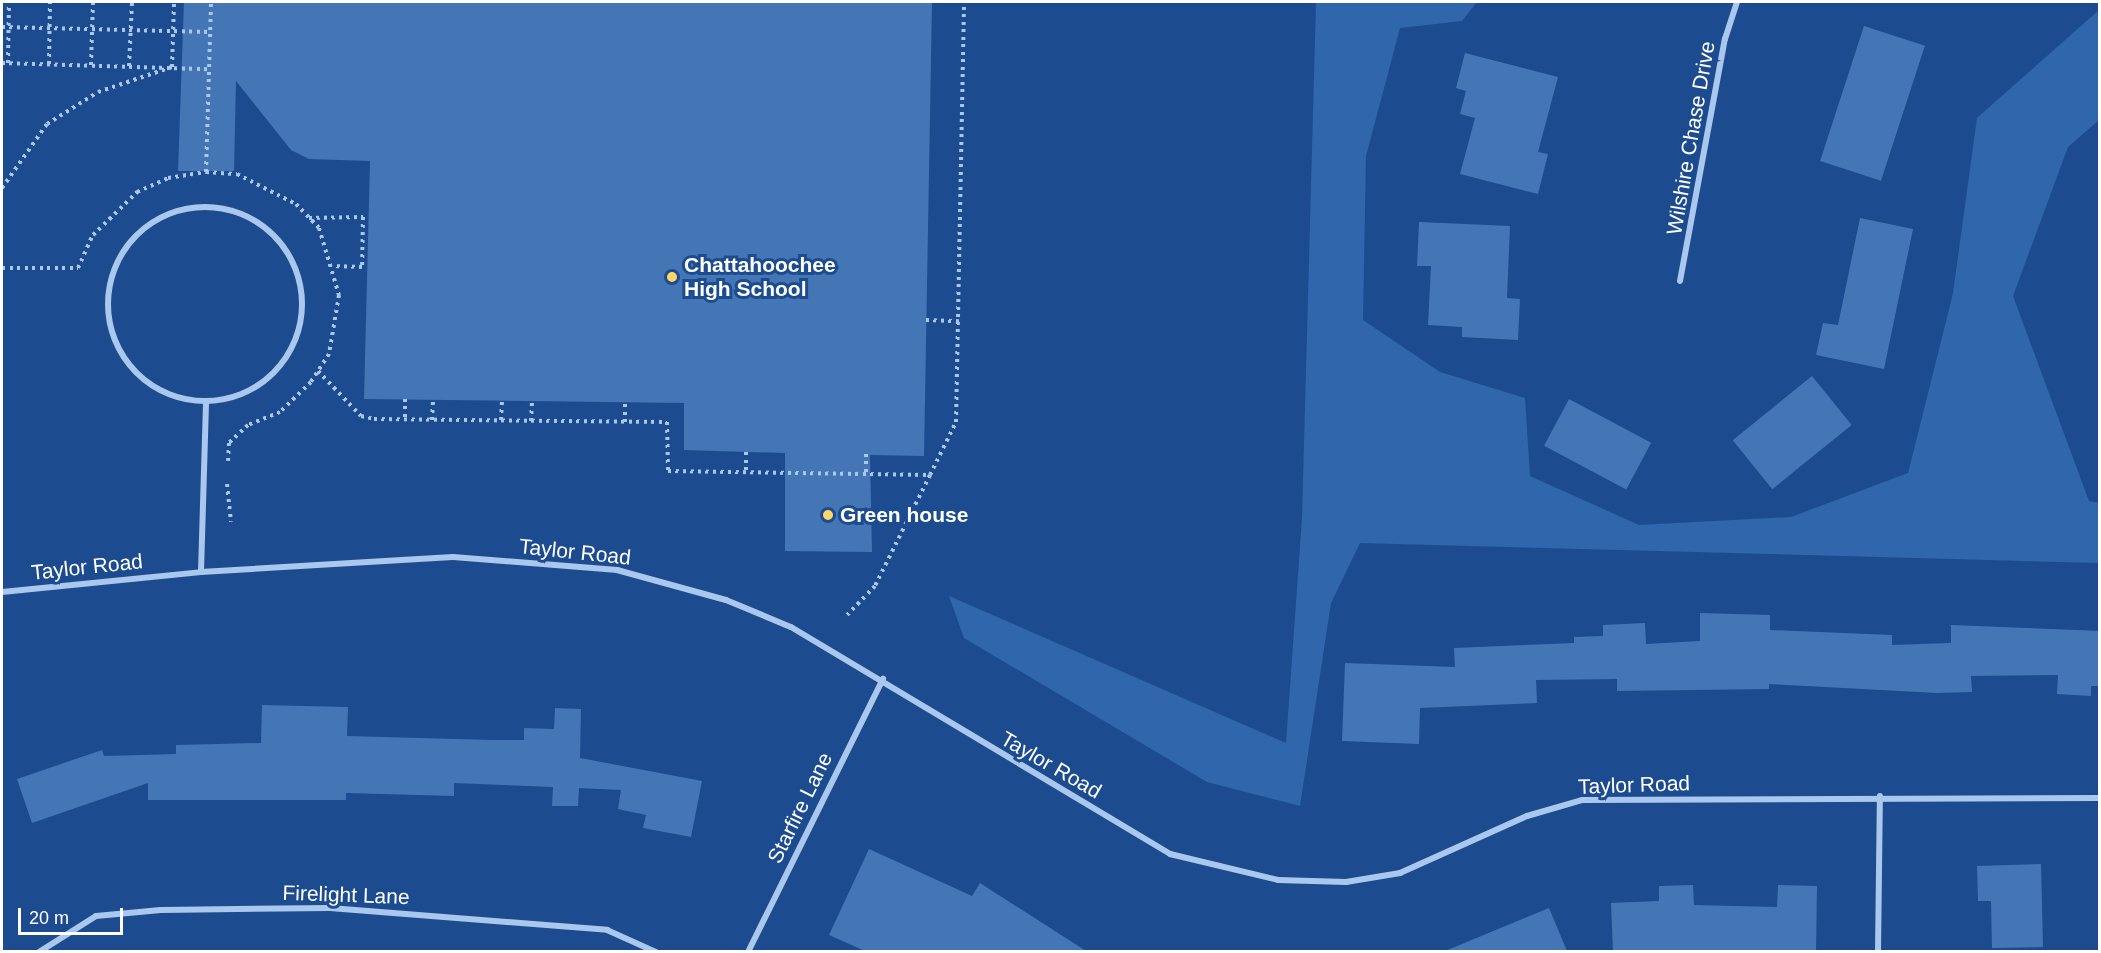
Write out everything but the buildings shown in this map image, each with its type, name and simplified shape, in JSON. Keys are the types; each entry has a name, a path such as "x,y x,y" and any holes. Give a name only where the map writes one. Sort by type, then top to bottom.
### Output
{"street":[{"name":"Wilshire Chase Drive","path":"1680,282 1725,39 1737,2"},
{"path":"193,206 228,208 259,221 282,242 297,267 304,301 298,335 282,365 252,389 206,404 151,385 129,365 109,321 107,296 117,260 138,232 158,218 193,206"},
{"path":"201,572 206,404"},
{"name":"Taylor Road","path":"2,592 201,572 453,556 617,570 726,600 791,627 883,679 1170,854 1278,880 1346,882 1400,873 1527,816 1582,801 1880,796 2100,798"},
{"name":"Starfire Lane","path":"748,951 883,679"},
{"path":"1878,951 1880,796"},
{"name":"Firelight Lane","path":"39,951 96,916 161,910 330,908 607,930 656,951"}],"path":[{"path":"8,63 9,2"},
{"path":"49,64 50,2"},
{"path":"91,65 93,2"},
{"path":"129,66 132,2"},
{"path":"172,68 174,2"},
{"path":"206,172 211,2"},
{"path":"847,615 875,586 956,422 964,2"},
{"path":"2,27 211,32"},
{"path":"2,63 209,69"},
{"path":"2,189 47,124 98,92 172,68"},
{"path":"2,268 78,268 93,235 137,192 168,178 206,172 237,174 268,185 319,228 333,266 339,295 337,326 318,371 280,412 248,425 230,443 231,522"},
{"path":"309,218 363,217 362,267 333,266"},
{"path":"926,320 959,321"},
{"path":"318,371 361,416 405,420 667,422 668,471 930,475"},
{"path":"405,399 405,420"},
{"path":"432,420 433,399"},
{"path":"501,420 502,400"},
{"path":"531,421 532,400"},
{"path":"625,402 625,422"},
{"path":"746,452 746,473"},
{"path":"866,454 866,475"}],"shaded area":[{"path":"1316,2 1477,2 1462,21 1400,28 1366,156 1363,320 1440,372 1525,398 1530,476 1639,525 1791,517 1908,473 1953,293 1977,118 2099,10 2099,120 2068,147 2013,296 2089,501 2099,503 2099,563 1360,543 1331,603 1300,806 1207,782 964,638 949,596 1286,743 1302,518"}],"place":[{"name":"Chattahoochee High School","path":"672,277"},
{"name":"Green house","path":"828,515"}]}
